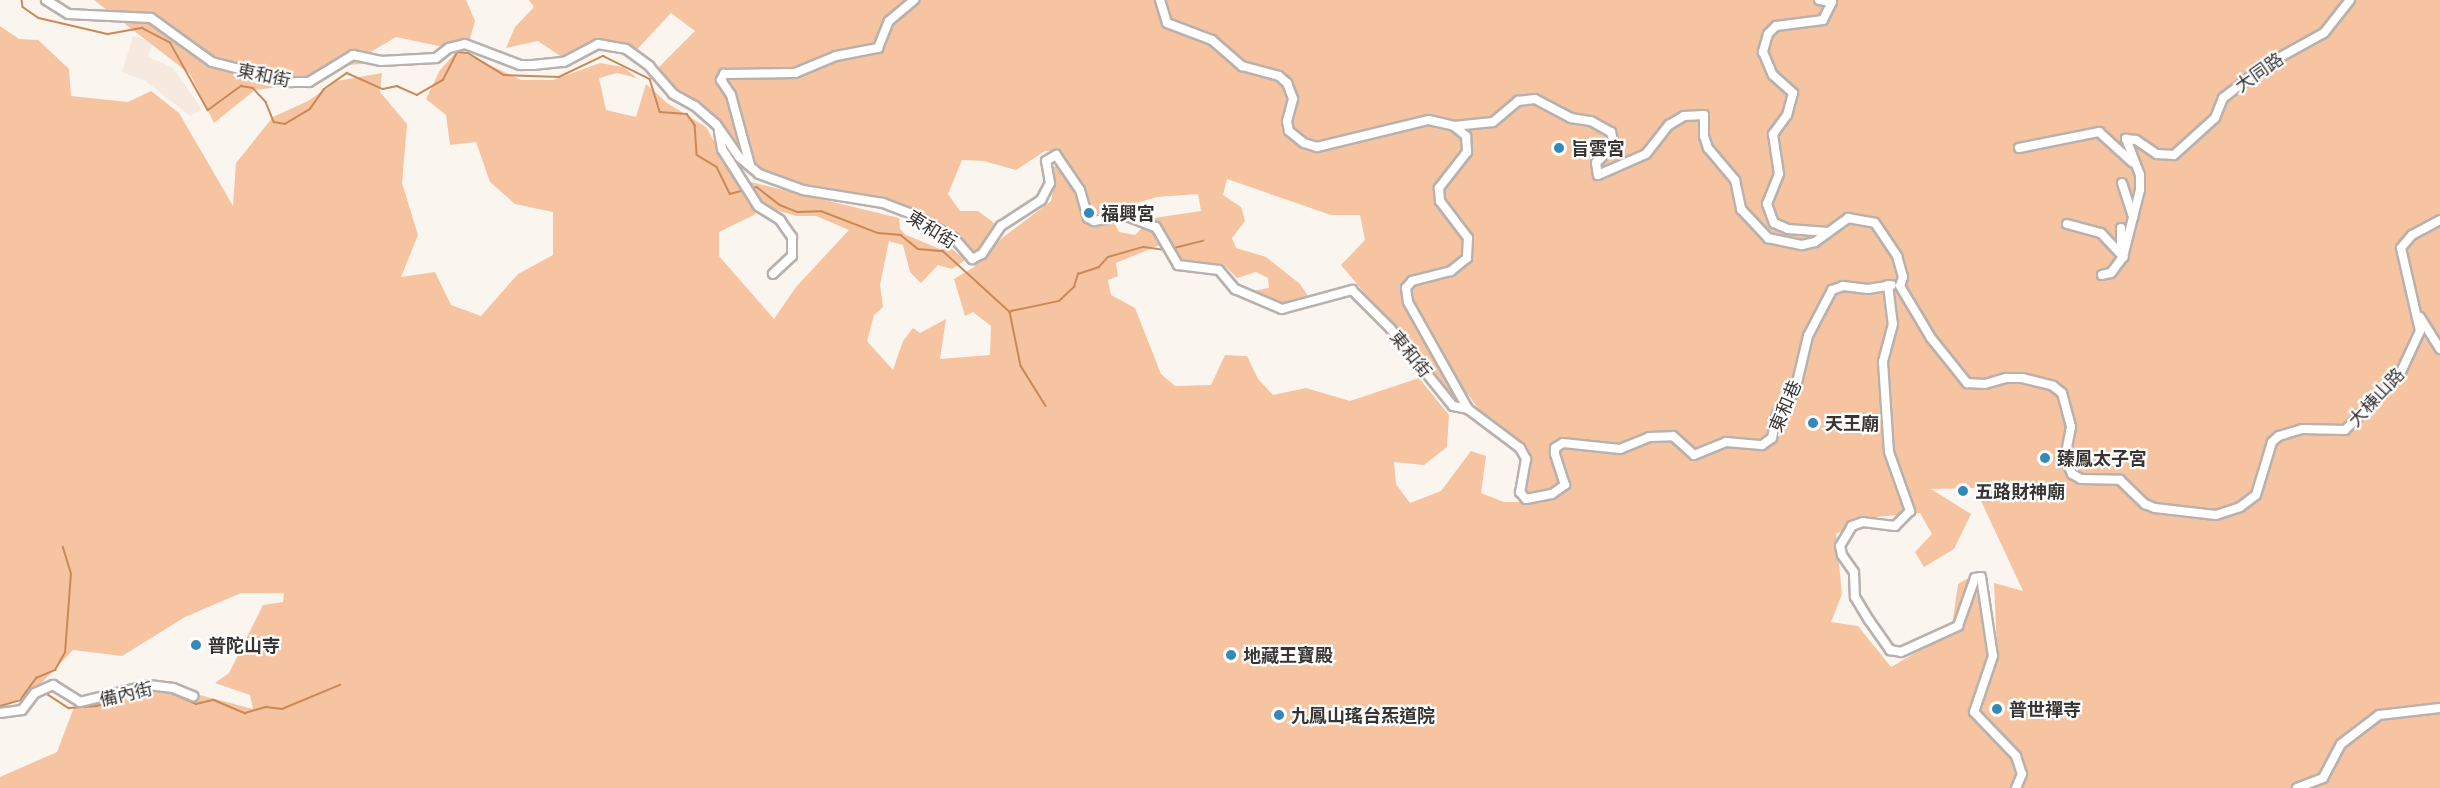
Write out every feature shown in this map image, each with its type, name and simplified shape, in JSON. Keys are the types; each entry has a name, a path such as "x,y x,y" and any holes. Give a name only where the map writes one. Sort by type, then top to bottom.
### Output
{"street":[{"name":"東和街","path":"46,0 69,14 151,18 212,62 290,82 309,82 353,55 381,61 436,58 449,48 465,44 520,65 533,65 564,62 598,44 610,45 637,54 672,94 695,106 718,128 752,169 803,190 883,203 909,213 954,238 972,259 982,254 1001,226 1041,200 1050,183 1046,161 1056,155 1080,190 1088,218 1094,221 1124,215 1156,227 1178,265 1220,270 1242,293 1282,309 1335,292 1352,290 1390,328 1453,406 1468,409"},
{"path":"752,169 731,95 721,80 724,75 795,73 836,56 878,48 889,21 914,0"},
{"path":"1161,0 1167,23 1212,40 1242,66 1279,75 1287,83 1293,99 1287,121 1289,131 1317,147 1430,120 1454,126 1493,122 1518,101 1535,99 1571,118 1591,121 1611,132 1614,145 1596,163 1598,175 1646,153 1669,125 1696,113 1707,120 1704,136 1708,148 1735,180 1737,202 1768,238 1802,245 1848,219 1875,223 1897,256 1903,277 1900,286 1888,285 1893,324 1883,362 1889,452 1910,511 1895,526 1863,522 1852,526 1840,546 1842,555 1854,572 1855,597 1890,650 1901,652 1958,626 1975,578 1981,577 1993,656 1974,712 2016,756 2022,774 2016,788"},
{"path":"1819,0 1832,2 1823,20 1776,26 1768,34 1763,52 1773,75 1793,93 1787,115 1773,134 1779,174 1767,204 1774,223 1788,229 1828,232"},
{"name":"大同路","path":"2123,257 2140,190 2137,168 2126,138 2132,137 2157,154 2174,155 2215,118 2223,98 2266,65 2325,33 2350,0"},
{"name":"東和街","path":"1454,126 1466,136 1467,152 1443,180 1440,201 1468,238 1470,248 1467,258 1451,271 1408,284 1406,297 1468,409"},
{"path":"718,128 722,148 758,206 780,220 792,237 792,256 773,274"},
{"path":"2019,148 2099,132 2137,168"},
{"path":"2122,183 2133,217"},
{"name":"大棟山路","path":"1900,286 1931,338 1967,383 1986,384 2006,378 2022,378 2053,386 2062,393 2071,427 2065,458 2072,474 2081,479 2120,480 2145,504 2155,508 2216,516 2240,507 2256,495 2272,442 2279,436 2302,429 2345,430 2390,387 2410,359 2418,338 2418,312 2400,257 2401,248 2412,235 2440,220"},
{"path":"2067,224 2101,233 2123,257"},
{"path":"2102,275 2111,273 2123,257 2121,228"},
{"name":"東和巷","path":"1468,409 1520,448 1526,459 1520,492 1526,499 1552,494 1565,485 1555,454 1556,448 1563,444 1620,449 1649,437 1673,436 1694,455 1726,442 1762,445 1772,438 1778,415 1795,391 1808,336 1832,290 1843,286 1888,285"},
{"path":"2418,312 2440,349"},
{"name":"備內街","path":"0,712 22,710 35,693 53,685 71,698 90,702 149,685 173,688 193,696"},
{"path":"2297,788 2323,778 2341,744 2379,715 2440,708"}],"shaded area":[{"path":"94,0 466,0 475,21 469,42 443,47 396,37 369,53 379,63 347,65 311,83 255,90 214,123 190,74"},
{"path":"529,0 2440,0 2440,788 0,788 0,777 57,752 76,702 158,684 253,709 250,695 215,683 229,673 263,605 283,602 284,593 241,593 185,617 122,656 73,650 34,691 0,709 0,26 19,39 38,40 69,69 71,96 128,102 151,91 179,113 233,206 236,163 273,117 308,101 337,81 382,73 380,92 407,124 402,183 418,235 401,277 435,272 451,305 481,316 518,274 553,255 553,212 515,204 490,182 476,142 450,145 446,115 426,99 440,70 458,50 521,80 553,80 600,63 623,67 637,78 617,73 599,78 606,110 636,117 646,84 667,103 706,127 756,214 719,232 719,256 774,319 796,287 849,230 816,216 796,216 766,207 747,181 899,218 900,229 906,235 940,249 952,249 965,260 952,269 938,265 921,283 910,272 903,245 889,241 880,285 883,307 874,315 867,341 893,370 903,341 913,328 920,333 946,319 940,359 990,355 991,326 973,312 965,316 954,279 974,267 1002,238 1051,201 1055,178 1051,167 1058,166 1071,184 1085,223 1097,225 1113,220 1119,232 1135,235 1143,227 1140,222 1148,220 1161,235 1160,245 1116,263 1118,276 1108,280 1111,295 1135,308 1161,374 1175,386 1211,385 1225,355 1247,356 1258,379 1273,395 1306,388 1350,401 1419,378 1449,415 1447,447 1424,465 1394,462 1396,484 1410,503 1441,491 1471,451 1486,456 1481,493 1504,502 1526,502 1521,442 1481,413 1468,394 1461,407 1341,265 1365,240 1360,215 1331,215 1227,179 1223,195 1241,207 1245,221 1232,238 1236,248 1266,257 1300,284 1310,299 1279,306 1255,296 1252,291 1269,288 1268,278 1256,272 1237,278 1223,264 1183,264 1154,218 1201,211 1198,194 1157,197 1093,216 1084,206 1081,185 1058,151 1045,151 1016,170 984,161 962,160 948,194 960,211 978,211 998,226 979,251 967,249 947,231 885,198 765,177 698,105 653,73 695,31 671,13 630,57 607,48 566,60 538,41 506,48 515,27 534,7","holes":["1975,488 2023,591 1994,583 1997,649 1970,577 1958,584 1951,632 1891,667 1858,626 1831,622 1842,594 1836,534 1865,518 1920,513 1932,534 1915,552 1924,567 1954,549 1971,514 1931,489"]},
{"path":"133,36 153,42 148,57 172,67 202,109 190,116 145,81 122,72"}],"waterway":[{"path":"22,0 23,7 39,18 108,34 142,28 170,42 208,110 241,86 253,88 266,102 274,122 285,124 310,109 324,89 347,73 383,89 397,86 417,95 443,80 457,52 468,53 504,75 559,77 603,56 650,79 660,112 687,114 695,125 697,155 717,167 730,194 745,190"},
{"path":"750,189 757,187 780,205 797,212 821,211 878,233 901,235 918,249 943,251 1010,312 1021,366 1046,406"},
{"path":"1174,248 1203,241"},
{"path":"1011,311 1059,301 1074,287 1078,274 1099,267 1108,257 1144,247 1166,250"},
{"path":"21,699 36,678 55,670 65,653 71,574 63,547"},
{"path":"167,691 196,704 214,700 245,713 266,707 282,709 340,685"},
{"path":"44,692 69,708 97,706 151,688"},
{"path":"0,706 28,698"}],"place":[{"name":"旨雲宮","path":"1559,148"},
{"name":"福興宮","path":"1089,213"},
{"name":"天王廟","path":"1813,423"},
{"name":"臻鳳太子宮","path":"2045,458"},
{"name":"五路財神廟","path":"1963,491"},
{"name":"普陀山寺","path":"196,645"},
{"name":"地藏王寶殿","path":"1231,655"},
{"name":"普世禪寺","path":"1997,709"},
{"name":"九鳳山瑤台炁道院","path":"1279,715"}]}
